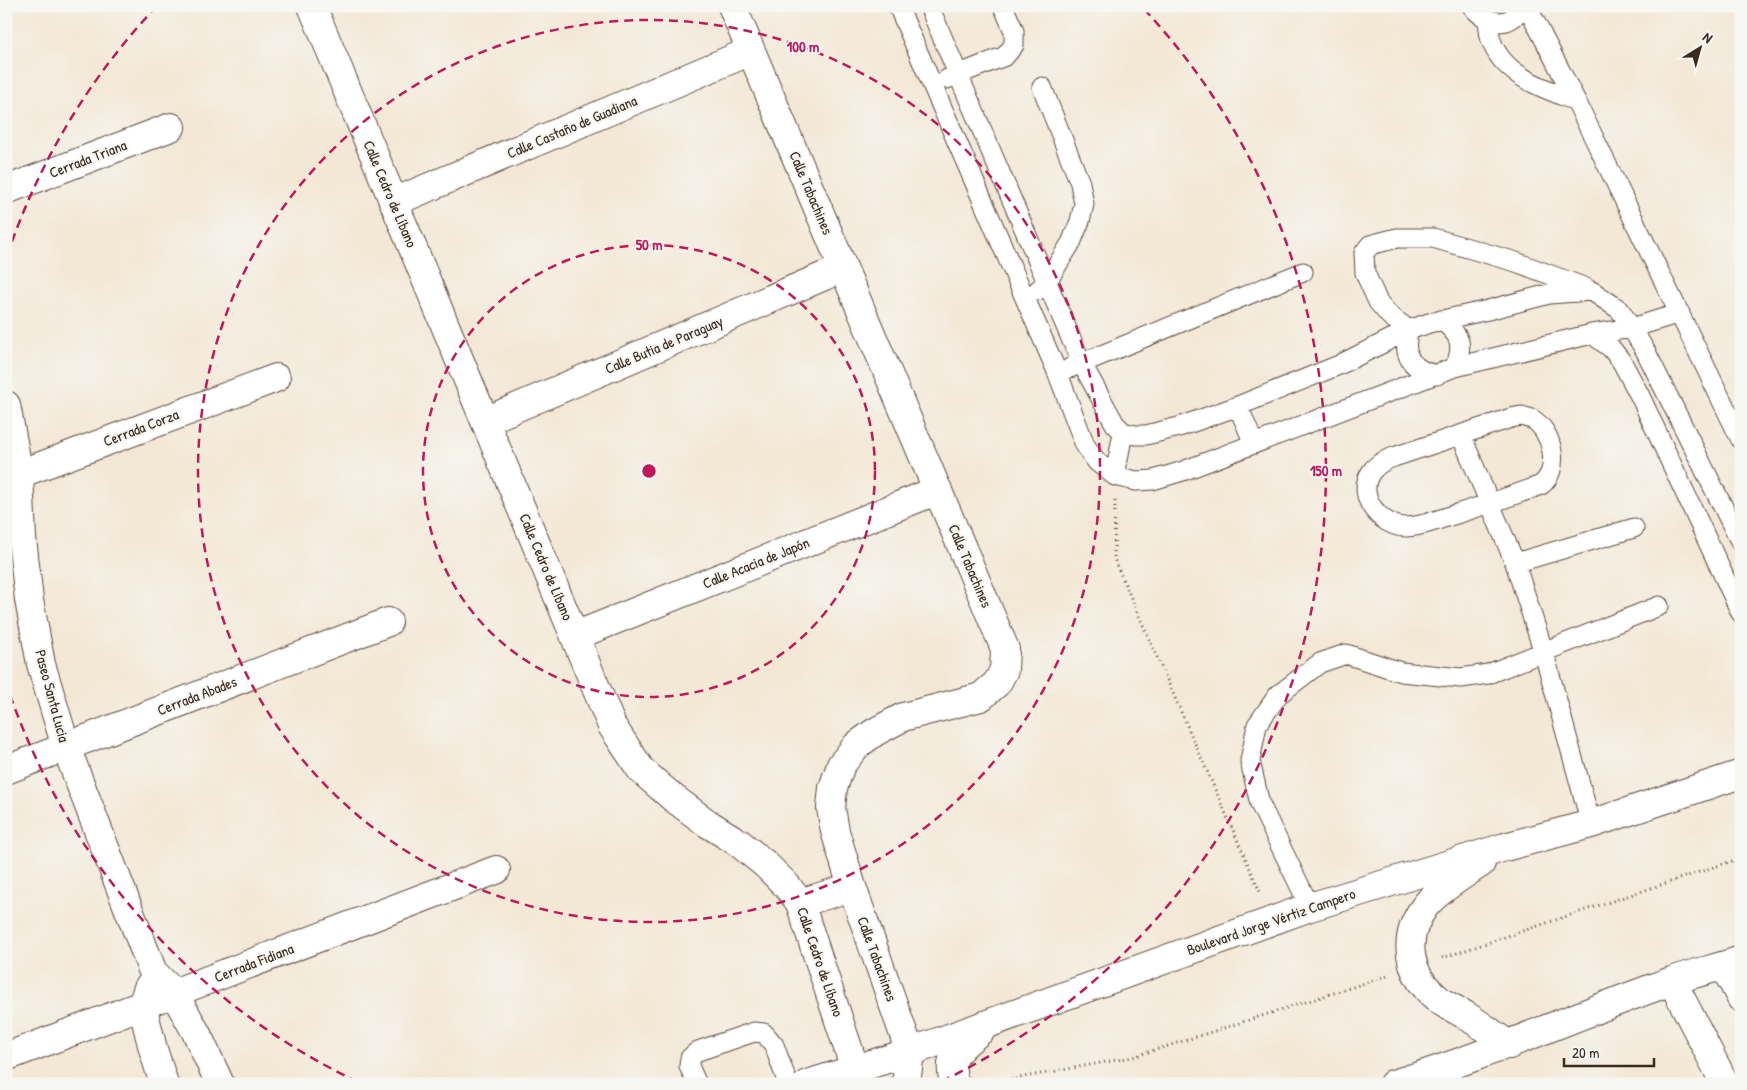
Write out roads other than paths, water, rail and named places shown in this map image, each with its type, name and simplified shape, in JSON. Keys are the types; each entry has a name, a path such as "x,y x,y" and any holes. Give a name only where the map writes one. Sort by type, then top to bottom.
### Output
{"street":[{"name":"Calle Cedro de Líbano","path":"312,6 612,726 641,770 672,797 707,823 739,843 765,864 787,886 800,903 856,1069"},
{"name":"Calle Tabachines","path":"732,6 1005,648 1004,670 997,683 981,697 903,717 875,732 856,745 841,765 833,788 831,808 835,831 852,887 910,1052"},
{"name":"Calle Castaño de Guadiana","path":"394,202 751,51"},
{"name":"Cerrada Triana","path":"6,190 170,127"},
{"name":"Calle Butia de Paraguay","path":"485,421 843,268"},
{"name":"Cerrada Corza","path":"13,477 276,378"},
{"name":"Paseo Santa Lucia","path":"6,405 13,477 41,664 66,747 153,972 174,993 197,1034 220,1084"},
{"name":"Calle Acacia de Japón","path":"575,636 938,490"},
{"name":"Cerrada Abades","path":"6,770 388,622"},
{"name":"Boulevard Jorge Vértiz Campero","path":"807,1084 910,1052 1310,906 1505,847 1591,824 1741,774"},
{"path":"1505,847 1453,882 1427,904 1414,925 1410,945 1413,967 1427,989 1439,1000 1509,1045"},
{"name":"Cerrada Fidiana","path":"11,1055 496,870"},
{"path":"800,903 852,887"},
{"path":"1393,1084 1509,1045 1672,981 1733,963 1741,998"},
{"path":"153,972 142,1005 164,1084"},
{"path":"1672,981 1725,1084"},
{"path":"955,1084 951,1070 952,1059 957,1051 990,1023"},
{"path":"906,1084 910,1052"}],"lane":[{"path":"898,6 1058,374 1085,445 1097,462 1115,476 1136,481 1153,480 1183,471 1455,367 1592,334 1632,328 1680,313"},
{"path":"929,6 1080,362 1115,424 1123,432 1136,435 1159,433 1238,406 1339,364 1408,330 1441,320 1549,294 1592,291"},
{"path":"932,84 1006,56 1014,45 1014,31 1003,6"},
{"path":"1472,6 1479,15 1488,21 1500,22 1511,19 1521,6"},
{"path":"1527,6 1576,101 1741,440"},
{"path":"1488,21 1490,38 1504,64 1524,77 1576,101"},
{"path":"1025,299 1046,284 1072,243 1084,204 1080,182 1042,87"},
{"path":"1408,330 1390,316 1378,302 1364,273 1364,253 1370,245 1397,238 1433,238 1516,262 1592,291 1620,310 1646,350 1741,543"},
{"path":"1058,374 1080,362 1303,272"},
{"path":"1441,320 1451,327 1459,340 1461,349 1455,367"},
{"path":"1408,330 1405,346 1410,360 1417,368 1437,375"},
{"path":"1592,334 1611,348 1626,371 1741,613"},
{"path":"1238,406 1254,444"},
{"path":"1521,416 1532,419 1547,436 1552,451 1553,464 1550,474 1541,485 1490,504 1424,524 1405,527 1392,524 1371,506 1365,490 1367,479 1378,464 1394,456 1461,435 1511,418 1521,416"},
{"path":"1115,476 1123,432"},
{"path":"1461,435 1514,563 1544,653 1591,824"},
{"path":"1514,563 1634,528"},
{"path":"1310,906 1260,804 1250,762 1257,725 1278,695 1320,663 1346,654 1402,672 1460,678 1488,674 1659,606"},
{"path":"697,1084 690,1066 690,1058 698,1051 754,1032 764,1033 774,1045 788,1084"}]}
